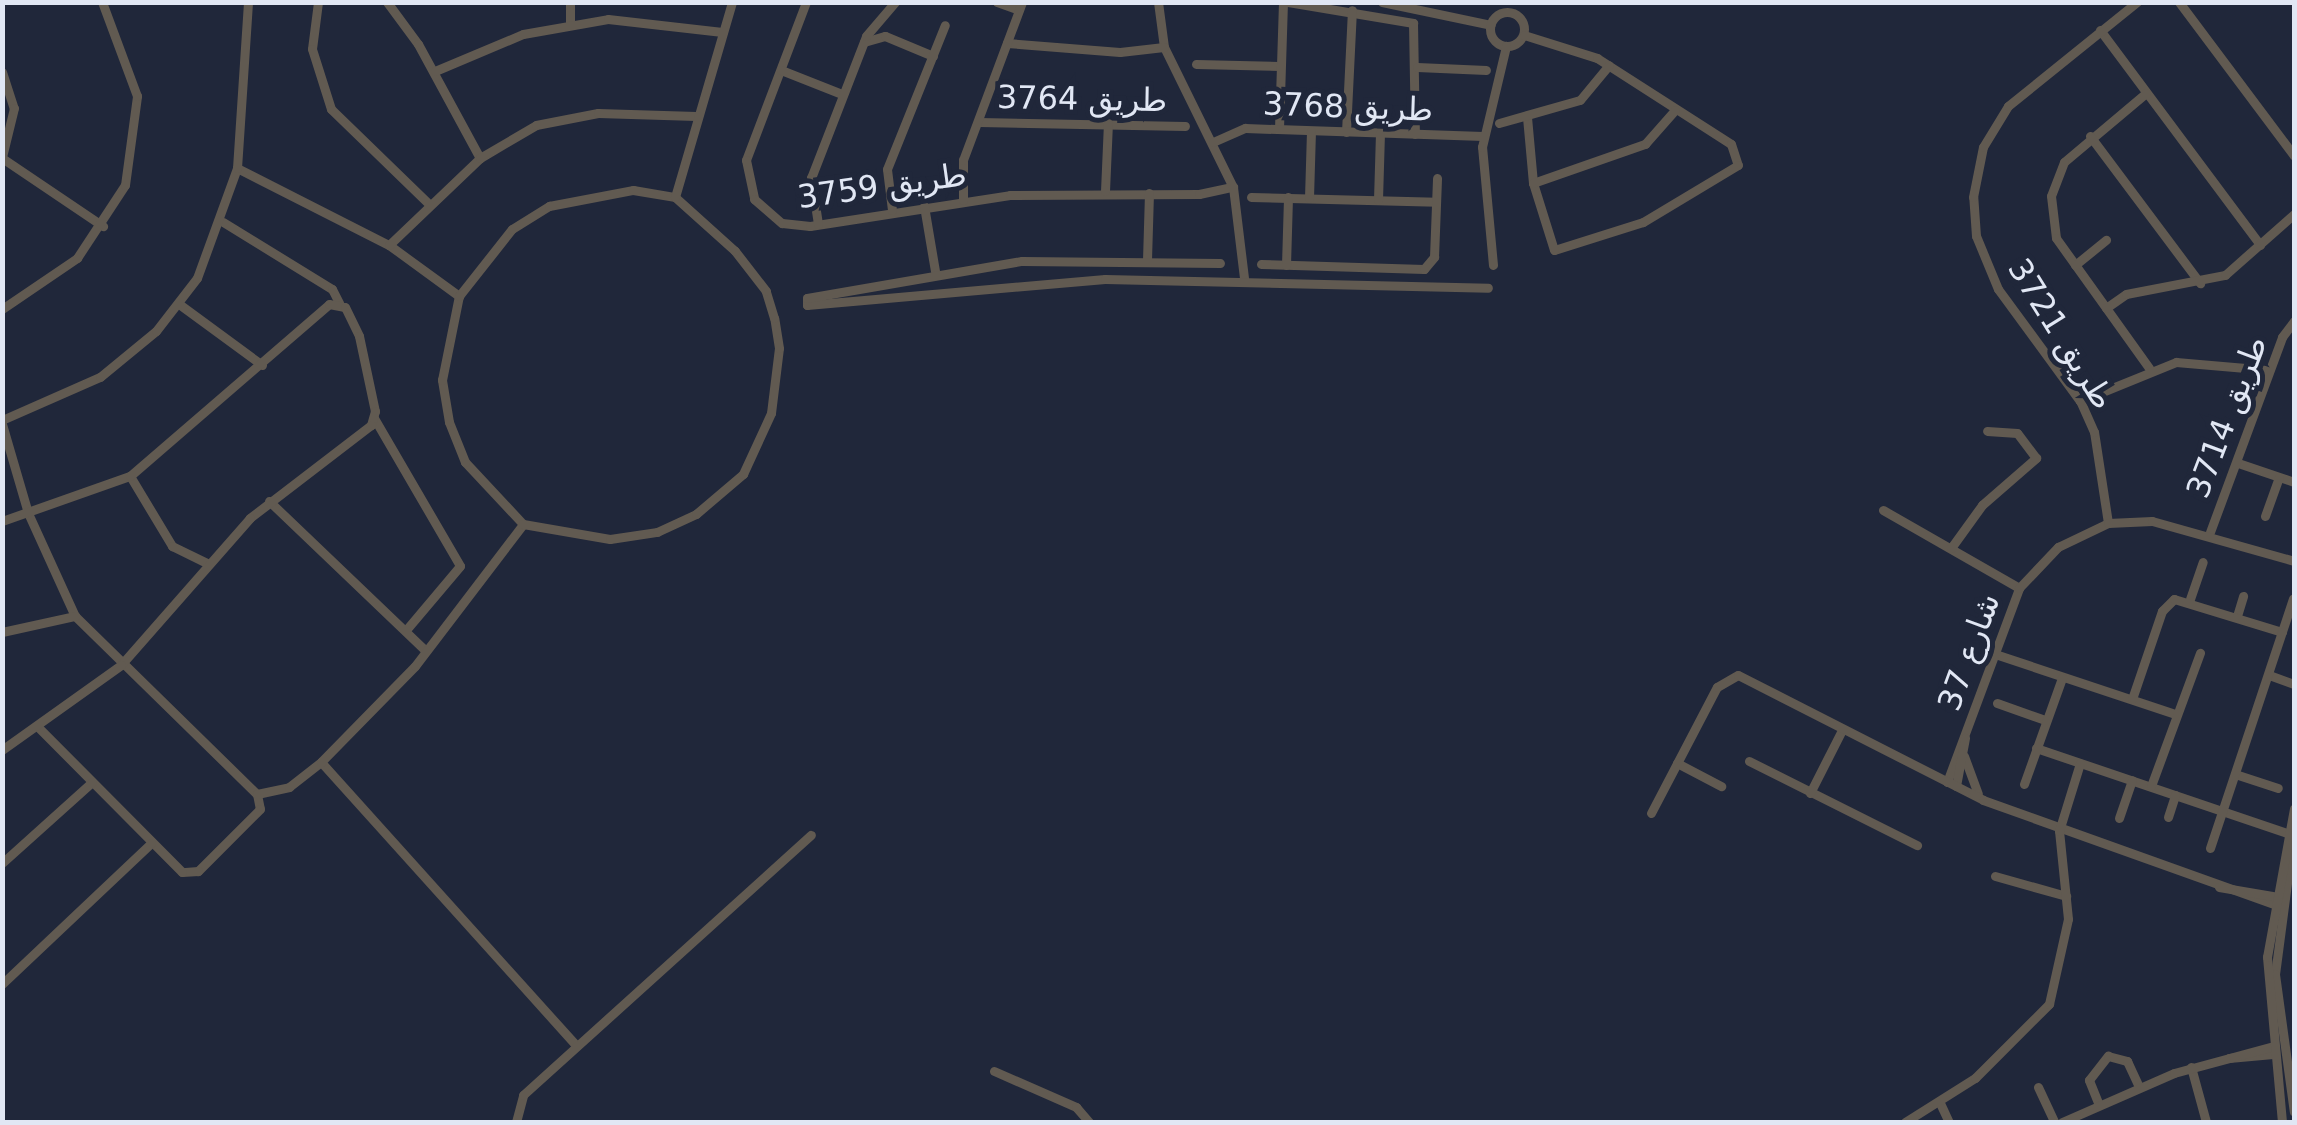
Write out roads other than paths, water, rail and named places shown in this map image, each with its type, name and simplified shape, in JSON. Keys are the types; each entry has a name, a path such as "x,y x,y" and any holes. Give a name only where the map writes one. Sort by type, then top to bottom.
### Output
{"street":[{"path":"2,308 46,285 103,226 124,185 138,126 131,66 102,2"},
{"path":"37,726 182,872 194,873 258,812 257,794 75,616 28,513 2,422 100,378 179,304 223,222 237,168 248,2"},
{"path":"318,2 312,49 331,109 429,204"},
{"path":"387,2 434,71 480,158"},
{"path":"570,2 570,25"},
{"path":"675,196 732,2"},
{"name":"طريق 3759","path":"806,2 748,153 748,184 776,220 818,224 963,200 1233,187"},
{"path":"818,224 810,182 864,42 895,2"},
{"path":"963,200 962,166 1020,6 997,2"},
{"path":"1158,2 1164,47 1233,187 1244,278"},
{"path":"1279,129 1285,2 1413,23 1417,67 1414,134"},
{"path":"1382,2 1490,25 1506,46"},
{"name":"طريق 3721","path":"2108,523 2105,471 2080,401 1998,289 1976,236 1973,197 1983,146 2008,106 2136,2"},
{"path":"2179,2 2294,156"},
{"path":"1490,25 1512,7 1522,20 1524,35"},
{"path":"1346,132 1352,10"},
{"path":"434,71 477,50 570,25 646,18 722,32"},
{"path":"880,18 885,36"},
{"path":"892,210 888,169 945,25"},
{"path":"2100,30 2260,245"},
{"path":"1493,265 1483,136 1506,46 1524,35"},
{"path":"1524,35 1609,66 1739,156 1730,175 1681,203 1557,251 1546,244 1533,184 1527,116"},
{"path":"864,42 885,36 932,56"},
{"path":"1008,43 1120,52 1164,47"},
{"path":"1196,64 1279,66"},
{"path":"1499,123 1580,100 1609,66"},
{"path":"1417,67 1486,70"},
{"path":"782,70 842,94"},
{"path":"2,72 14,108 2,158 103,226"},
{"path":"2146,92 2064,162 2051,196 2056,238 2149,368"},
{"path":"1533,184 1651,140 1674,110"},
{"path":"389,245 480,158 536,125 598,113 696,116"},
{"name":"طريق 3764","path":"978,122 1185,126"},
{"path":"1105,191 1108,123"},
{"name":"طريق 3768","path":"1213,142 1238,129 1483,136"},
{"path":"1309,198 1311,131"},
{"path":"1378,200 1380,133"},
{"path":"2090,136 2200,283"},
{"path":"237,168 389,245 459,296"},
{"path":"1261,264 1424,269 1434,256 1438,178"},
{"path":"618,191 675,196 766,291 779,348 761,444 721,496 657,532 610,539 524,524 465,462 449,422 446,337 459,296 502,239 549,206 618,191"},
{"path":"1147,260 1149,193"},
{"path":"1251,196 1436,202"},
{"path":"1286,264 1288,197"},
{"path":"924,206 935,271"},
{"path":"2106,308 2126,294 2200,283 2226,274 2294,214"},
{"path":"223,222 332,289 359,336 374,418 460,566 406,629"},
{"path":"2075,265 2106,240"},
{"path":"1220,263 1147,260 935,271 804,302 970,285 1244,278 1488,288"},
{"path":"2,521 130,476 339,303"},
{"path":"179,304 262,365"},
{"name":"طريق 3714","path":"2210,532 2269,370 2294,321"},
{"path":"2080,401 2149,368 2192,360 2269,370"},
{"path":"2,750 121,665 207,563 269,501 374,418"},
{"path":"1951,548 1982,506 2036,458 2018,433 1987,431"},
{"path":"2238,463 2294,482"},
{"path":"130,476 172,546 207,563"},
{"path":"2265,516 2279,477"},
{"path":"269,501 426,652"},
{"path":"1883,510 2019,588"},
{"path":"2108,523 2210,532 2294,561"},
{"name":"شارع 37","path":"1951,784 1992,653 2019,588 2058,547 2108,523"},
{"path":"257,794 288,787 320,762 426,652 524,524"},
{"path":"2190,599 2203,562"},
{"path":"2236,616 2242,596"},
{"path":"2210,848 2294,598"},
{"path":"2132,699 2165,606 2190,599 2282,632"},
{"path":"2,632 75,616"},
{"path":"1992,653 2175,714"},
{"path":"2152,786 2200,653"},
{"path":"1651,814 1717,687 1731,675 1983,800 2217,887 2276,901"},
{"path":"2268,675 2294,684"},
{"path":"2024,784 2062,678"},
{"path":"1997,702 2045,720"},
{"path":"1810,793 1842,730"},
{"name":"شارع 37","path":"1951,784 1964,756 1965,738"},
{"path":"2036,748 2291,832"},
{"path":"1964,756 1983,800"},
{"path":"320,762 577,1046"},
{"path":"1750,762 1917,845"},
{"path":"1677,763 1721,786"},
{"path":"1906,1122 1940,1102 2048,1004 2062,965 2066,896 2059,831 2080,763"},
{"path":"2235,774 2278,788"},
{"path":"2120,818 2132,780"},
{"path":"2,863 92,782"},
{"path":"2168,817 2176,795"},
{"path":"2294,812 2276,901 2269,1029 2294,1112"},
{"path":"516,1122 518,1100 811,835"},
{"path":"2,984 151,843"},
{"path":"1995,876 2066,896"},
{"path":"2276,901 2275,1080 2282,1122"},
{"path":"2253,1053 2269,1029"},
{"path":"2062,1122 2191,1067 2226,1057 2277,1050"},
{"path":"2253,1053 2275,1080"},
{"path":"2099,1105 2089,1080 2108,1056 2127,1061 2139,1087"},
{"path":"2191,1067 2206,1122"},
{"path":"994,1070 1076,1107 1089,1122"},
{"path":"2038,1087 2054,1122"},
{"path":"1940,1102 1950,1122"}]}
